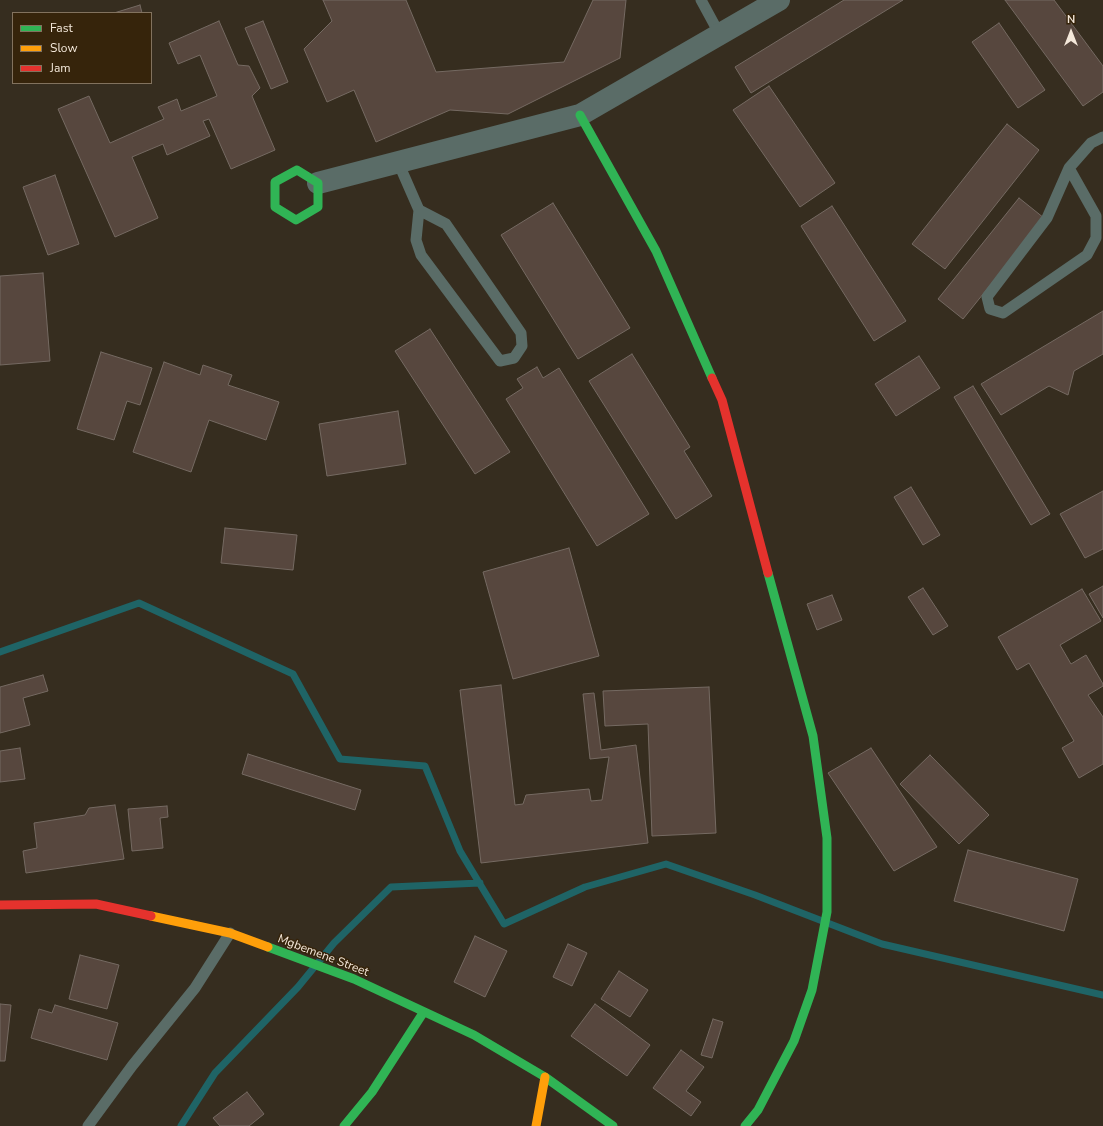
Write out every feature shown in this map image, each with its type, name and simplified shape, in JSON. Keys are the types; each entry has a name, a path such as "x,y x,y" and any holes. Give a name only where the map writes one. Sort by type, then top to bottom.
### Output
{"street":[{"path":"318,183 318,208 302,217 296,220 275,207 275,182 297,170 318,183 580,116 779,0"},
{"path":"580,116 656,250 722,400 756,533 812,736 827,838 827,912 812,990 794,1041 758,1110 745,1126"},
{"name":"Mgbemene Street","path":"0,905 96,904 230,933 354,979 423,1013 474,1035 545,1077 605,1124"},
{"path":"344,1126 372,1092 423,1013"},
{"path":"536,1126 545,1077"}],"lane":[{"path":"701,0 720,34"},
{"path":"1069,168 1096,216 1096,238 1087,255 1003,313 990,309 987,297 1047,218 1069,168 1091,143 1103,137"},
{"path":"398,162 419,210 416,240 420,255 500,360 514,358 522,346 521,333 446,224 419,210"},
{"path":"88,1126 132,1066 195,988 230,933"}],"building":[{"path":"323,0 406,0 436,72 564,62 593,0 626,0 620,58 508,114 450,110 376,142 354,90 327,102 304,49 332,21"},
{"path":"844,0 903,0 751,93 735,67"},
{"path":"1005,0 1054,0 1103,66 1103,92 1083,106"},
{"path":"140,5 142,12 117,12"},
{"path":"219,21 238,65 249,66 260,88 252,96 275,150 231,169 209,119 203,121 210,136 167,155 163,144 132,157 158,218 115,237 58,109 89,96 110,143 164,119 158,107 177,99 181,111 217,96 200,55 178,64 169,43"},
{"path":"263,21 288,82 271,89 245,28"},
{"path":"999,23 1045,90 1018,108 972,42"},
{"path":"769,86 835,183 800,207 733,110"},
{"path":"1007,124 1039,150 945,269 912,244"},
{"path":"55,175 79,244 48,255 23,187"},
{"path":"1019,198 1044,218 963,319 938,299"},
{"path":"553,203 630,328 578,359 501,235"},
{"path":"832,206 906,321 874,341 801,226"},
{"path":"43,273 50,361 0,365 0,276"},
{"path":"1103,311 1103,354 1074,371 1068,395 1049,386 1001,415 981,384"},
{"path":"430,329 510,452 475,474 395,351"},
{"path":"101,352 152,368 140,405 127,401 114,440 77,429"},
{"path":"632,354 690,447 684,451 712,496 676,519 589,381"},
{"path":"919,356 940,388 896,416 875,384"},
{"path":"164,362 200,375 203,365 232,375 228,385 279,402 266,440 209,420 191,472 133,452"},
{"path":"537,367 543,378 559,368 649,514 597,546 506,399 523,388 517,379"},
{"path":"973,386 1050,514 1031,525 954,397"},
{"path":"398,411 406,464 327,476 319,424"},
{"path":"911,487 940,535 923,545 894,497"},
{"path":"1103,491 1103,549 1085,558 1060,514"},
{"path":"225,528 297,535 293,570 221,563"},
{"path":"569,548 599,656 513,679 483,572"},
{"path":"1103,586 1103,618 1089,594"},
{"path":"923,588 948,626 933,635 908,597"},
{"path":"1082,589 1101,621 1060,645 1071,664 1086,655 1103,684 1103,686 1088,695 1103,717 1103,764 1079,778 1062,748 1074,741 1029,663 1017,670 998,637"},
{"path":"832,595 842,620 817,630 807,604"},
{"path":"43,675 48,691 23,698 30,725 0,733 0,687"},
{"path":"501,685 515,805 523,804 526,795 589,789 591,801 602,800 609,757 590,759 583,694 594,693 601,750 636,745 648,843 481,863 460,690"},
{"path":"709,687 716,833 652,836 648,724 605,726 603,691"},
{"path":"20,748 25,779 0,782 0,751"},
{"path":"871,748 937,847 894,871 828,773"},
{"path":"248,754 361,790 355,810 242,774"},
{"path":"930,755 989,815 959,844 900,784"},
{"path":"115,805 124,859 26,873 23,851 37,848 34,823 85,815 89,808"},
{"path":"167,806 168,817 160,818 163,848 132,851 128,809"},
{"path":"968,850 1078,879 1064,931 954,901"},
{"path":"475,936 507,951 485,997 454,982"},
{"path":"568,944 587,953 572,986 553,977"},
{"path":"80,955 119,965 107,1009 69,999"},
{"path":"619,971 648,990 630,1017 601,999"},
{"path":"0,1004 11,1005 5,1061 0,1061"},
{"path":"595,1004 650,1045 627,1076 571,1036"},
{"path":"55,1005 118,1023 107,1060 31,1038 39,1009 52,1013"},
{"path":"713,1019 723,1022 712,1058 701,1055"},
{"path":"681,1050 704,1067 686,1091 701,1102 691,1116 653,1088"},
{"path":"247,1092 264,1114 249,1126 220,1126 213,1118"}],"waterway":[{"path":"0,652 139,603 293,674 340,759 425,766 460,851 504,924 585,887 666,864 755,895 882,944 1103,995"},
{"path":"181,1126 215,1073 298,987 334,943 391,887 480,883"}],"traffic: fast":[{"path":"580,115 656,251 712,378"},
{"path":"297,170 318,183 318,207 296,220 275,207 275,182 297,170"},
{"path":"745,1126 758,1110 794,1041 812,990 827,912 827,838 813,736 768,573"},
{"path":"268,947 354,979 474,1035 545,1077 613,1126"},
{"path":"344,1126 372,1092 423,1013"}],"traffic: slow":[{"path":"151,916 230,933 268,947"},
{"path":"536,1126 545,1077"}],"traffic: jam":[{"path":"712,378 722,400 768,573"},
{"path":"0,905 96,904 151,916"}]}
